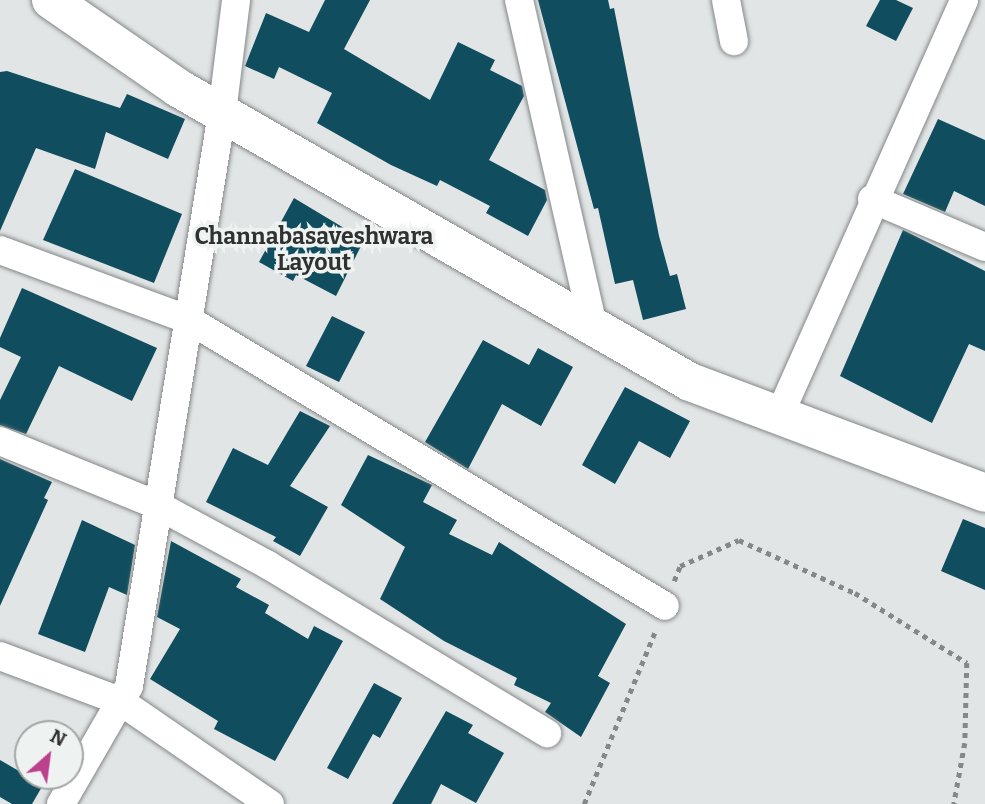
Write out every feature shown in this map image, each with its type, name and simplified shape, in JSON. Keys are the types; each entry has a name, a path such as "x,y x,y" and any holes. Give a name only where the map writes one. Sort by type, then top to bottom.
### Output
{"street":[{"path":"51,0 222,113 690,382 985,493"},
{"path":"61,804 128,686 222,113 236,0"},
{"path":"519,0 593,326"},
{"path":"726,0 734,41"},
{"path":"779,416 872,199 964,0"},
{"path":"872,199 985,247"},
{"path":"0,250 189,320 665,606"},
{"path":"0,441 159,506 268,565 547,733"},
{"path":"0,656 120,701 270,804"}],"path":[{"path":"583,804 680,566 739,540 855,593 967,663 965,743 954,804"}],"building":[{"path":"325,0 370,0 344,49 430,100 458,42 495,60 490,70 522,86 524,96 489,160 545,190 547,200 528,236 486,213 490,206 440,180 437,186 391,165 317,123 332,93 279,67 274,79 245,66 266,13 309,32"},
{"path":"538,0 608,0 610,9 614,8 659,236 670,276 677,274 686,309 643,320 633,280 615,284 598,208 594,209"},
{"path":"880,0 896,0 913,8 896,41 866,26"},
{"path":"7,71 120,108 127,94 185,119 168,159 106,132 95,169 36,148 0,231 0,72"},
{"path":"938,119 985,140 985,206 954,191 945,212 903,194"},
{"path":"75,169 182,214 154,283 43,240"},
{"path":"294,198 364,240 336,296 296,275 293,281 259,262"},
{"path":"903,230 985,271 985,351 969,344 932,423 840,376"},
{"path":"22,288 157,348 132,401 59,366 26,434 0,425 0,400 21,357 0,347 0,338"},
{"path":"332,316 365,332 339,382 306,366"},
{"path":"483,340 529,365 538,348 573,367 541,426 502,404 468,469 425,442"},
{"path":"625,387 690,421 670,458 639,441 615,484 582,465"},
{"path":"300,411 330,426 290,486 328,507 300,556 273,541 276,537 206,502 233,448 268,465"},
{"path":"368,455 432,485 423,502 457,520 449,534 492,555 499,542 626,624 598,676 610,683 581,737 545,712 551,703 514,685 517,678 444,641 380,599 405,547 341,505"},
{"path":"0,459 52,482 44,498 48,500 0,606"},
{"path":"963,519 985,528 985,590 941,571"},
{"path":"82,520 135,545 127,595 109,587 85,652 38,634"},
{"path":"171,541 241,579 236,587 269,605 265,613 308,639 314,626 343,641 275,761 214,729 218,721 150,679 180,629 157,617"},
{"path":"374,683 402,698 380,738 373,734 348,779 327,768"},
{"path":"446,711 473,725 468,733 504,753 476,803 441,784 431,804 392,804"},
{"path":"0,760 14,768 14,790 40,790 32,804 12,804 0,797"}],"district":[{"name":"Channabasaveshwara Layout","path":"314,249"}]}
